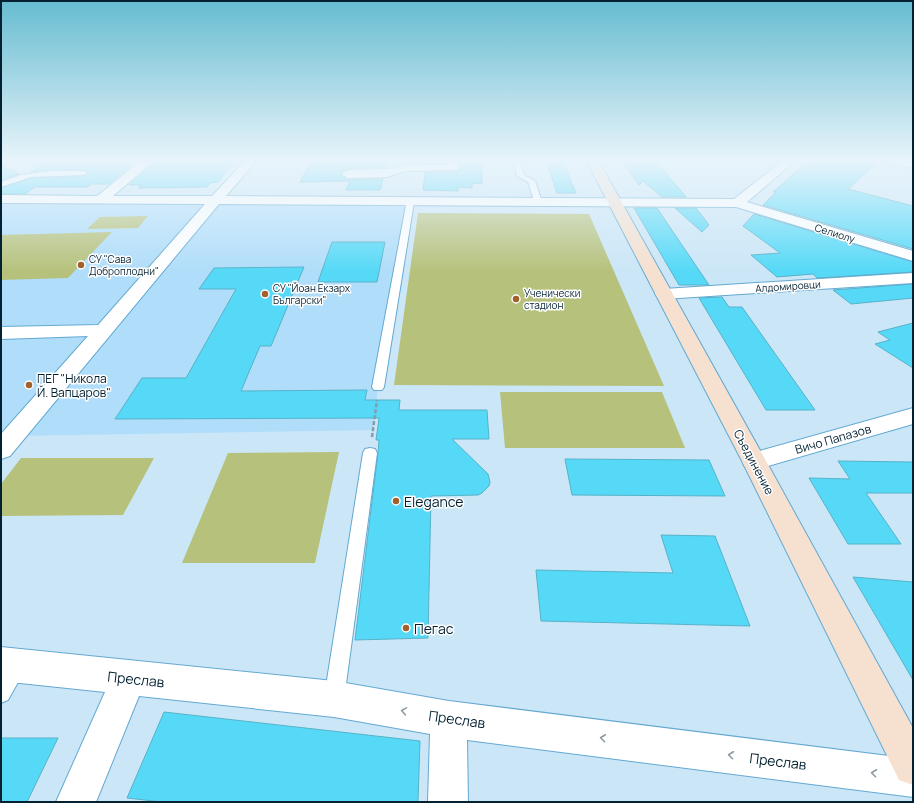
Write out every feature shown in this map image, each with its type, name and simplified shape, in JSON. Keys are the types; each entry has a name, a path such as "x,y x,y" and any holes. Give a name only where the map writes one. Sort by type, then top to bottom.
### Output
{"street":[{"path":"1,450 218,197"},
{"name":"Съединение","path":"613,197 754,461 913,766"},
{"path":"737,203 744,197"},
{"name":"Селиолу","path":"1,199 737,203 913,256"},
{"name":"Алдомировци","path":"664,294 913,278"},
{"path":"1,333 104,330"},
{"name":"Вичо Папазов","path":"754,461 913,416"},
{"name":"Преслав","path":"6,674 129,678 334,699 449,719 913,778"},
{"path":"76,802 129,678"},
{"path":"448,802 449,719"}],"lane":[{"path":"536,197 538,202"},
{"path":"378,387 410,202"},
{"path":"334,699 370,453"}],"path":[{"path":"370,453 378,387"}],"shaded area":[{"name":"СУ \"Йоан Екзарх Български\"","path":"1,199 410,202 378,387 373,430 13,436 1,450"}],"green space":[{"name":"Ученически стадион","path":"418,213 589,214 664,386 394,385"},
{"path":"148,216 138,228 87,229 100,217"},
{"path":"112,232 68,278 1,280 1,235"},
{"path":"500,392 662,392 685,448 505,448"},
{"path":"339,452 315,563 182,563 228,453"},
{"path":"21,458 154,458 123,515 1,516 1,484"}],"building":[{"path":"771,197 880,197 913,206 913,249 763,205"},
{"path":"634,208 657,208 709,285 679,285"},
{"path":"675,208 696,208 709,225 702,232"},
{"path":"754,214 913,262 913,272 817,278 813,274 777,277 751,255 780,253 743,226"},
{"path":"332,242 385,242 377,282 318,282"},
{"path":"304,267 271,346 260,346 241,391 367,390 365,400 400,400 399,410 487,410 489,439 452,439 488,474 490,482 489,486 478,495 431,496 428,638 355,640 378,453 379,440 376,440 379,418 115,419 142,378 186,378 236,289 199,289 214,268"},
{"path":"913,284 913,298 851,304 833,290"},
{"path":"722,297 729,307 742,307 815,410 766,410 699,298"},
{"path":"913,323 913,368 875,344 890,340 878,332"},
{"path":"565,459 709,460 725,496 572,495"},
{"path":"838,461 913,462 913,493 866,493 901,544 848,544 809,478 850,479"},
{"path":"661,535 715,536 750,626 541,621 536,570 673,573"},
{"path":"853,577 913,582 913,680"},
{"path":"164,712 420,741 418,802 162,802 127,798"},
{"path":"1,738 58,738 27,802 1,802"}],"place":[{"name":"СУ \"Сава Доброплодни\"","path":"81,265"},
{"name":"СУ \"Йоан Екзарх Български\"","path":"265,294"},
{"name":"Ученически стадион","path":"516,299"},
{"name":"ПЕГ \"Никола Й. Вапцаров\"","path":"29,385"},
{"name":"Elegance","path":"396,501"},
{"name":"Пегас","path":"406,628"}]}
